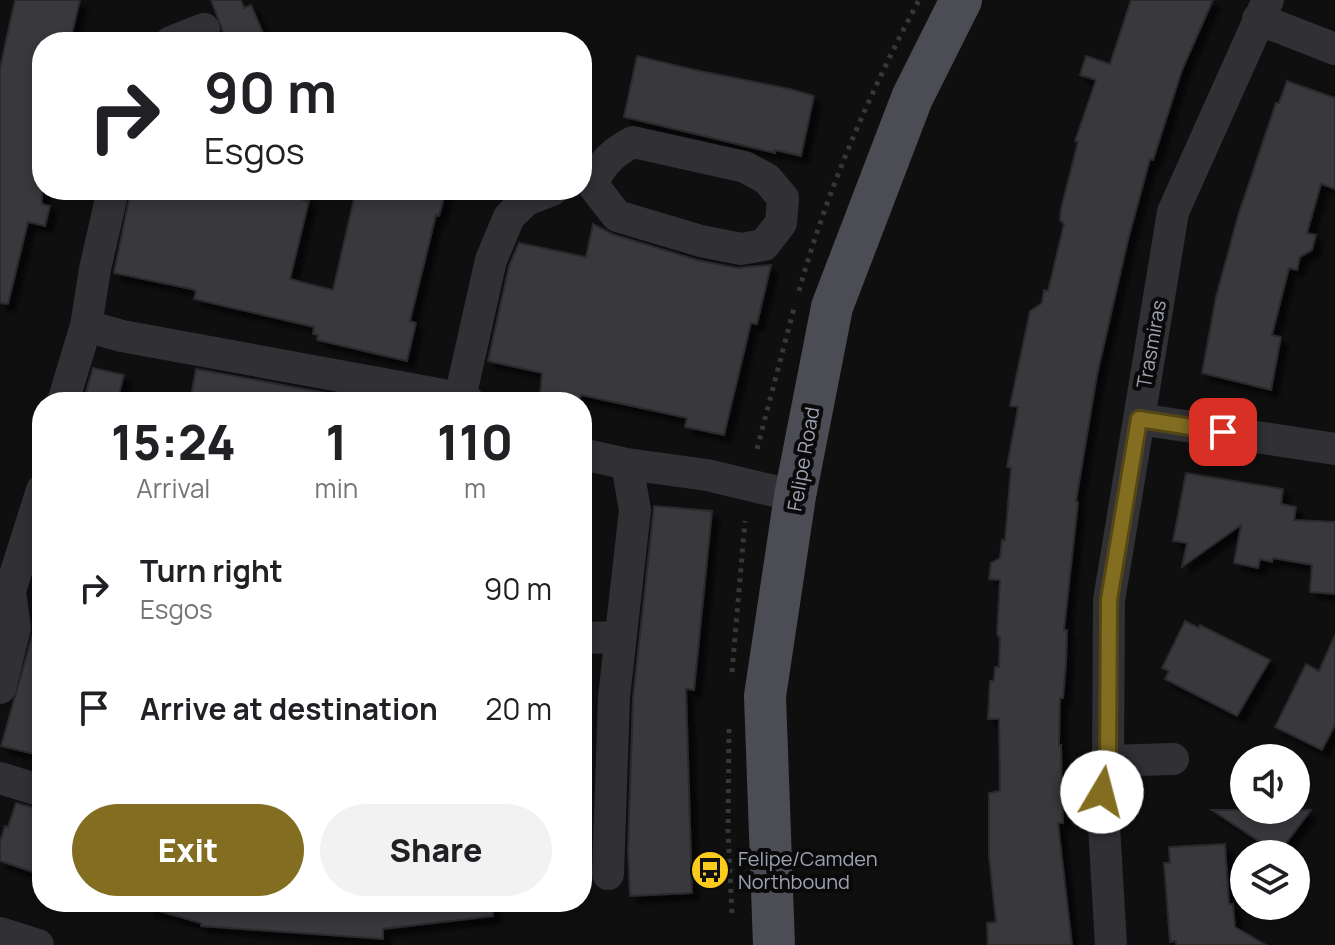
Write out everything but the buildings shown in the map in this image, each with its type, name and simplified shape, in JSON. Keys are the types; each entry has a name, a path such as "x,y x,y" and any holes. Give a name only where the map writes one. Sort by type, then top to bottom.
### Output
{"main road":[{"name":"Felipe Road","path":"774,945 765,696 795,496 832,307 912,98 961,0"}],"street":[{"path":"1263,9 1335,49"},
{"name":"Trasmiras","path":"1111,945 1102,792 1108,761 1109,600 1173,212 1263,9"},
{"path":"196,32 204,29"},
{"path":"592,177 614,152 633,142 683,151 745,167 767,179 783,198 781,223 764,245 741,249 701,241 617,216 592,189"},
{"path":"66,392 86,326 111,200"},
{"path":"466,392 491,260 509,217 526,200"},
{"path":"86,326 122,336 422,392"},
{"path":"1139,419 1335,449"},
{"path":"592,456 707,475 795,496"},
{"path":"608,874 597,826 635,510 627,464"},
{"path":"0,688 15,628 10,591 32,522"},
{"path":"592,638 620,637"},
{"path":"1108,761 1173,759"},
{"path":"0,778 32,788"},
{"path":"0,933 38,945"}],"place":[{"name":"Felipe/Camden Northbound","path":"710,870"}],"route":[{"path":"1102,792 1108,761 1109,600 1139,419 1223,432"}]}
